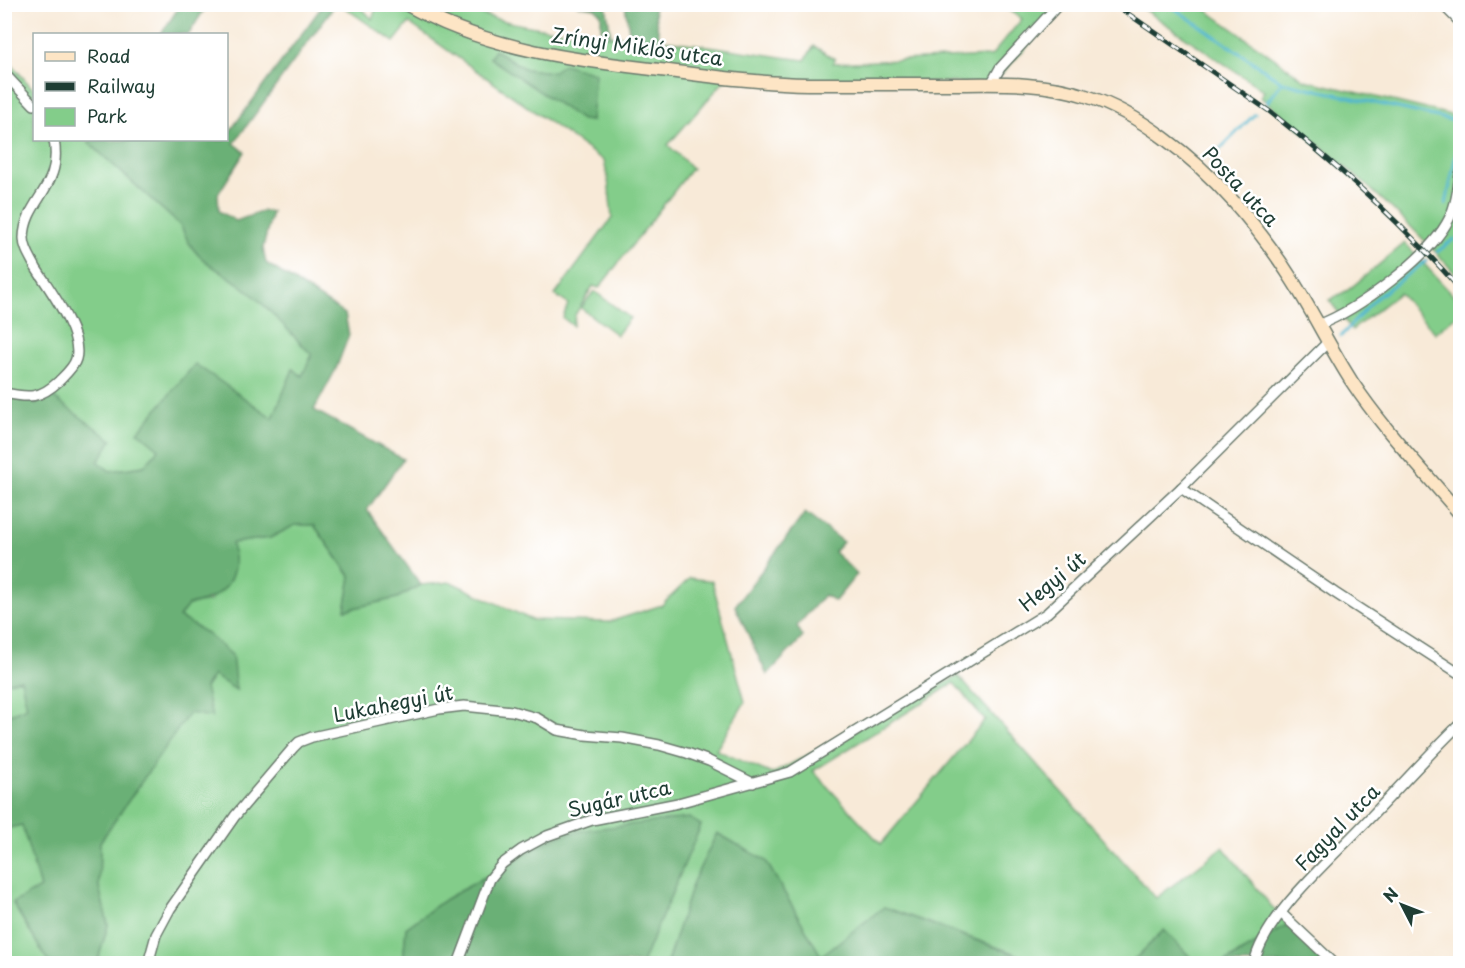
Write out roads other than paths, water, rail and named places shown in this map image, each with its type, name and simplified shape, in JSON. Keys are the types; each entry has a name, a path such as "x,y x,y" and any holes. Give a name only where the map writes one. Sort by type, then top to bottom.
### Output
{"main road":[{"name":"Zrínyi Miklós utca","path":"406,4 436,20 476,36 558,56 722,77 802,84 871,84"},
{"name":"Posta utca","path":"871,84 991,84 1043,87 1086,96 1135,118 1172,144 1200,168 1229,198 1269,245 1292,278 1328,342 1367,403 1461,514"}],"street":[{"path":"991,84 1000,69 1059,4"},
{"path":"1442,4 1461,22"},
{"path":"4,73 33,104"},
{"path":"4,393 30,397 40,394 53,387 76,359 76,342 70,325 27,252 24,240 27,221 54,173 56,152 54,141"},
{"path":"1318,325 1360,304 1427,251 1449,220 1461,174"},
{"name":"Hegyi út","path":"753,783 790,772 812,760 1039,619 1058,604 1181,488 1328,342"},
{"path":"1181,488 1335,593 1461,674"},
{"name":"Lukahegyi út","path":"148,963 156,935 170,909 234,816 293,748 312,737 464,706 512,711 537,718 557,730 622,738 687,753 709,761 753,783"},
{"name":"Fagyal utca","path":"1254,963 1263,937 1281,913 1461,724"},
{"name":"Sugár utca","path":"458,963 490,879 502,864 521,850 547,836 592,820 753,783"},
{"path":"1281,913 1335,963"}],"waterway":[{"path":"1168,4 1282,82 1460,122"},
{"path":"1267,102 1282,82"},
{"path":"1211,158 1255,114"},
{"path":"1446,204 1460,135"},
{"path":"1437,252 1454,239"},
{"path":"1341,336 1376,298 1426,261"}],"railway":[{"path":"1114,4 1295,131 1392,218 1460,289"}]}
